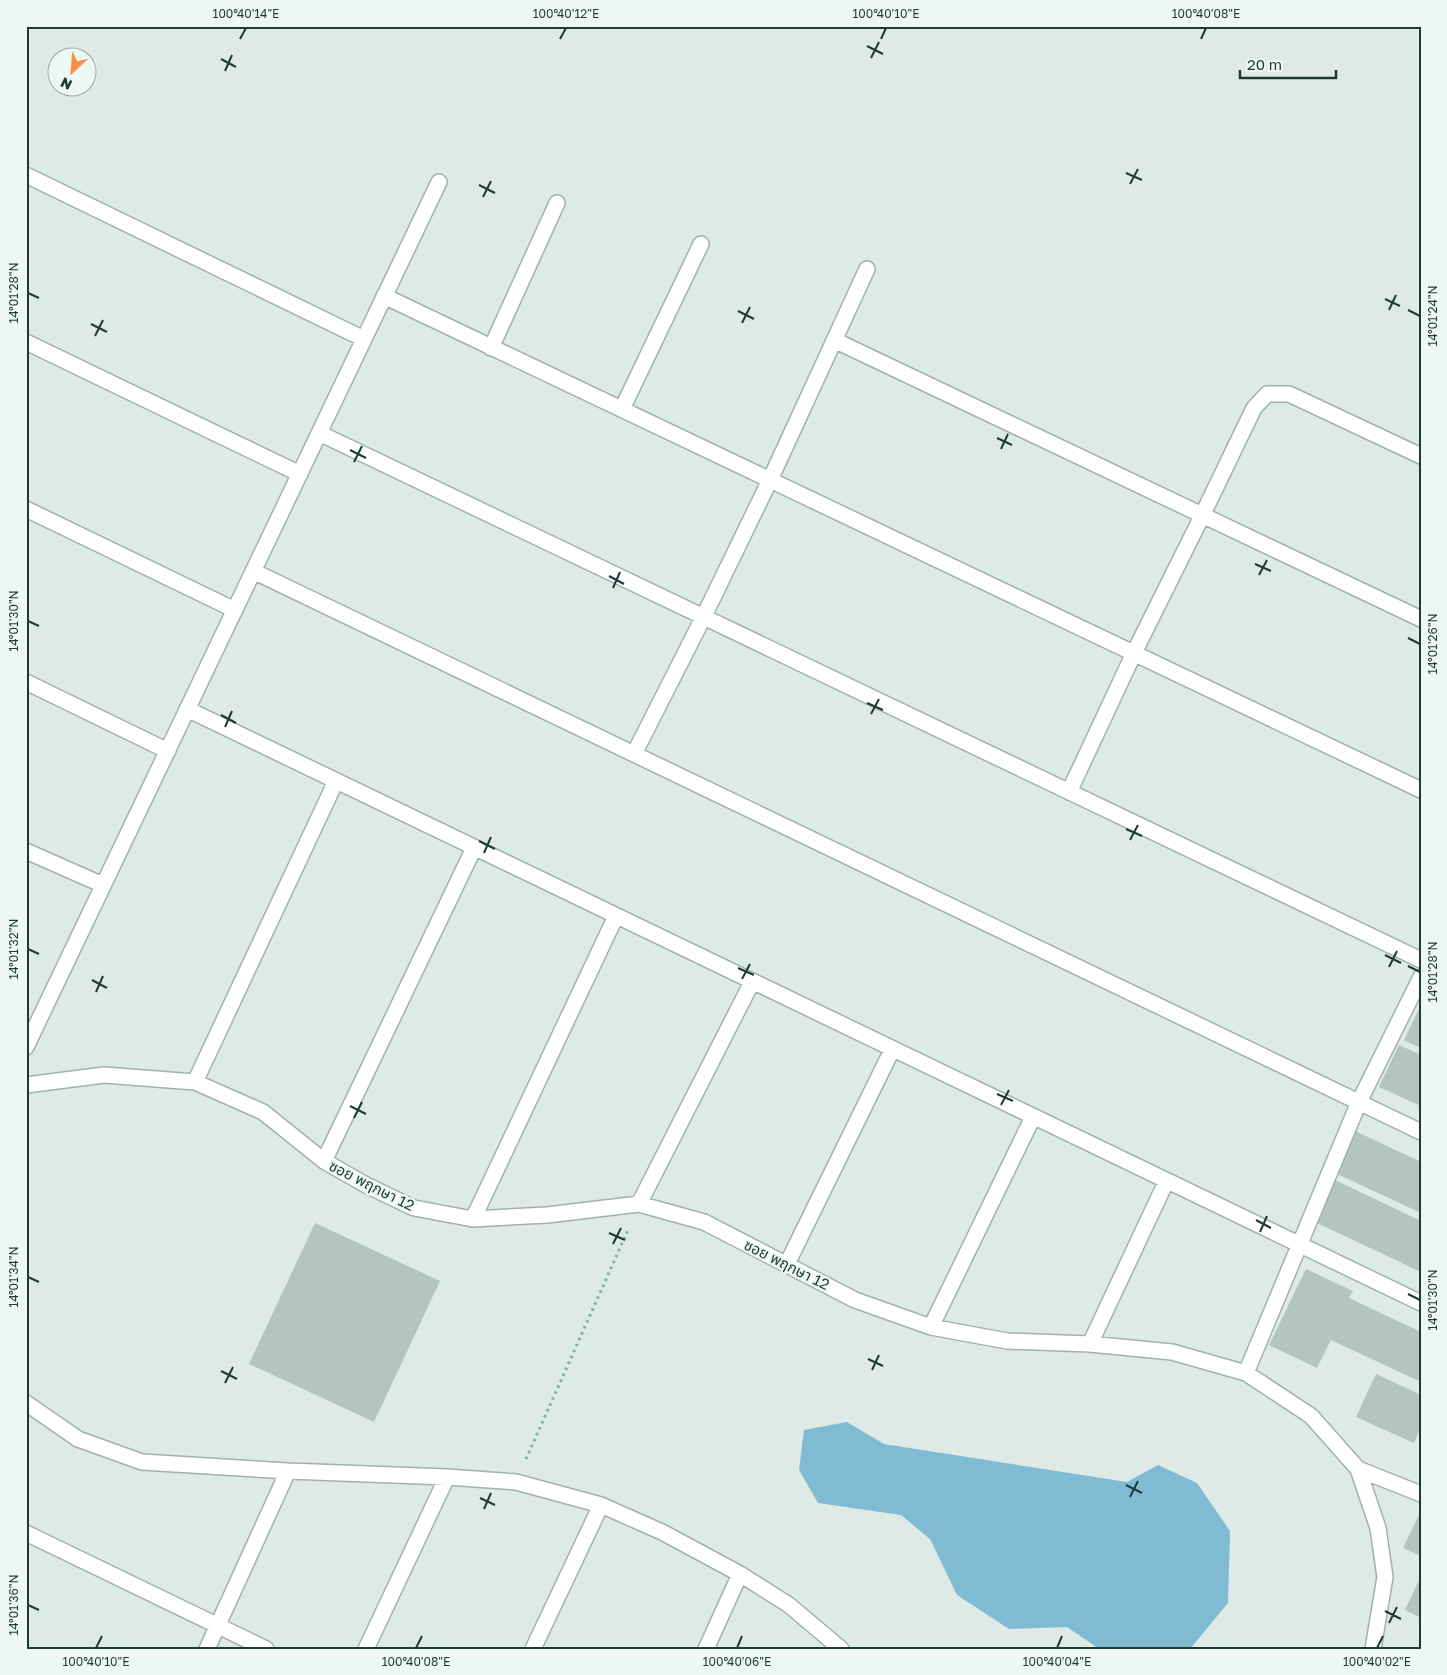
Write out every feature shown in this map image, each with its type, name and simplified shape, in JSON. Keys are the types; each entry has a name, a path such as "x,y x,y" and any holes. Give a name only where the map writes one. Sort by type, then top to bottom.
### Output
{"street":[{"path":"26,174 364,339"},
{"path":"26,1047 31,1024 103,885 168,751 439,182"},
{"path":"491,348 557,203"},
{"path":"622,410 701,244"},
{"path":"634,754 770,480 867,269"},
{"path":"384,296 1421,790"},
{"path":"834,340 1421,619"},
{"path":"26,342 300,474"},
{"path":"1069,792 1134,653 1254,408 1267,394 1289,394 1421,456"},
{"path":"319,433 1421,960"},
{"path":"26,509 235,610"},
{"path":"253,571 1421,1132"},
{"path":"26,682 168,751"},
{"path":"187,709 1166,1182 1421,1303"},
{"path":"195,1082 336,781"},
{"path":"324,1161 474,848"},
{"path":"26,851 103,885"},
{"path":"474,1219 616,916"},
{"path":"1246,1373 1360,1102 1421,977"},
{"path":"640,1204 752,982"},
{"path":"787,1264 892,1050"},
{"name":"ซอย พฤกษา 12","path":"26,1085 104,1075 195,1082 262,1112 324,1161 366,1185 414,1208 474,1219 547,1215 640,1204 704,1222 855,1300 930,1327 1007,1341 1090,1344 1172,1352 1246,1373 1311,1416 1358,1469 1378,1528 1385,1577 1373,1649"},
{"path":"930,1327 1033,1117"},
{"path":"1090,1344 1166,1182"},
{"path":"26,1403 78,1439 142,1462 516,1482 601,1505 662,1532 740,1574 789,1605 841,1649"},
{"path":"1358,1469 1421,1494"},
{"path":"207,1649 288,1471"},
{"path":"366,1649 447,1477"},
{"path":"533,1649 601,1505"},
{"path":"26,1532 266,1649"},
{"path":"706,1649 740,1574"}],"path":[{"path":"516,1482 640,1204"}],"water":[{"path":"847,1422 884,1444 1127,1482 1158,1465 1197,1483 1230,1531 1228,1603 1190,1649 1099,1649 1067,1627 1009,1629 957,1595 930,1539 901,1515 818,1503 799,1470 804,1430"}],"building":[{"path":"1421,1005 1421,1048 1404,1040"},
{"path":"1399,1045 1421,1055 1421,1106 1379,1087"},
{"path":"1355,1131 1421,1162 1421,1213 1335,1173"},
{"path":"1335,1180 1421,1221 1421,1272 1315,1222"},
{"path":"315,1223 440,1281 374,1422 249,1364"},
{"path":"1306,1269 1353,1291 1349,1298 1421,1332 1421,1382 1331,1340 1317,1368 1269,1345"},
{"path":"1376,1374 1421,1395 1421,1427 1414,1443 1356,1417"},
{"path":"1421,1511 1421,1556 1403,1548"},
{"path":"1421,1576 1421,1618 1405,1610"}]}
